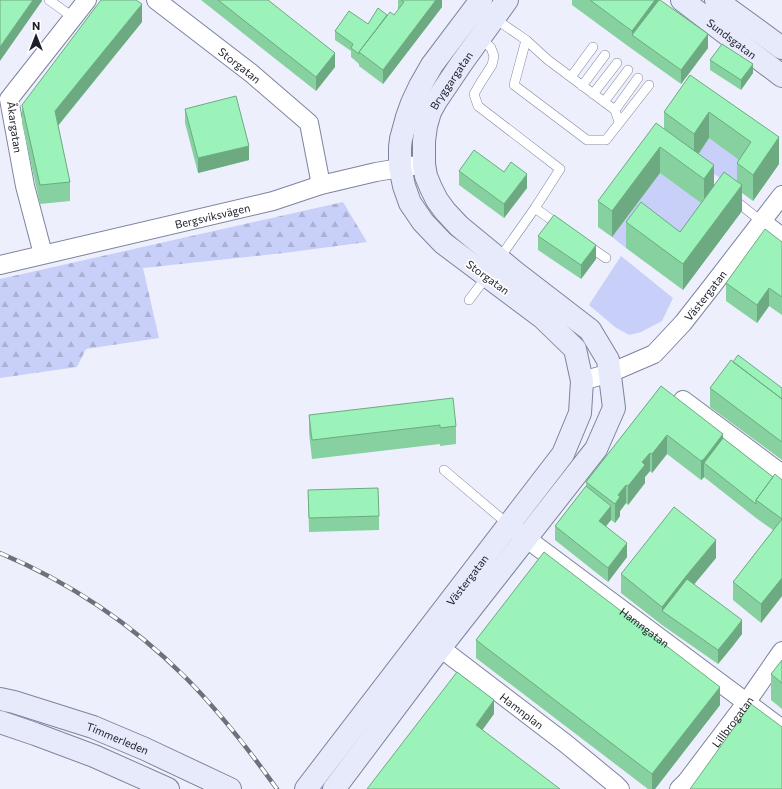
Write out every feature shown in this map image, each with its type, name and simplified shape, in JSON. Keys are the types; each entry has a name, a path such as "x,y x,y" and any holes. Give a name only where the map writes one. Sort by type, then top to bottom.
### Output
{"street":[{"name":"Åkargatan","path":"43,254 4,98 74,18 87,0"},
{"name":"Storgatan","path":"156,0 251,73 309,122 321,185"},
{"name":"Bryggargatan","path":"400,167 401,139 409,110 432,65 480,6 507,0"},
{"name":"Sundsgatan","path":"682,0 782,76"},
{"name":"Sundsgatan","path":"716,0 782,48"},
{"name":"Bryggargatan","path":"425,167 424,141 430,112 480,37 480,6"},
{"name":"Storgatan","path":"400,167 404,186 410,203 423,222 443,243 493,267 590,330 608,360 610,373"},
{"name":"Bergsviksvägen","path":"0,265 273,200 321,185 376,172 400,167 425,167"},
{"name":"Storgatan","path":"425,167 431,188 445,211 493,267 575,349 582,381"},
{"name":"Västergatan","path":"306,789 563,454 580,413 582,381 610,373 654,354 683,323 782,195"},
{"path":"761,221 782,237"},
{"name":"Västergatan","path":"334,789 440,648 596,449 614,408 610,373"},
{"path":"683,400 782,474"},
{"name":"Hamngatan","path":"508,525 782,729"},
{"name":"Hamnplan","path":"423,635 565,743 620,789"},
{"name":"Lillbrogatan","path":"679,789 687,781 746,703 782,651"},
{"name":"Timmerleden","path":"0,699 93,728 145,749 230,789"},
{"path":"0,722 94,756 168,789"}],"lane":[{"path":"49,0 74,18"},
{"path":"480,6 526,40 548,60 614,110 620,122"},
{"path":"469,300 535,208 560,170 478,106 474,94 492,65 494,56 492,48 480,37"},
{"path":"526,40 514,85 586,140 606,140 649,85"},
{"path":"571,77 593,47"},
{"path":"582,86 605,55"},
{"path":"593,94 617,63"},
{"path":"604,102 628,70"},
{"path":"614,110 638,78"},
{"path":"726,193 761,221"},
{"path":"535,208 567,231"},
{"path":"580,240 606,258"},
{"path":"444,470 508,525"}],"green space":[{"path":"709,138 751,168 737,190 694,160"},
{"path":"660,173 704,205 680,258 641,228 626,248 612,237"},
{"path":"343,202 367,242 284,253 143,268 159,338 86,349 77,367 0,378 0,279"},
{"path":"621,256 673,298 662,321 641,332 629,335 615,327 589,305"}],"building":[{"path":"0,0 33,0 0,47"},
{"path":"101,0 136,0 142,4 55,111 70,182 40,185 22,105"},
{"path":"218,0 268,0 335,53 316,77"},
{"path":"401,0 436,0 383,70 359,52 390,12 394,15 404,2"},
{"path":"590,0 655,0 632,31"},
{"path":"659,0 708,34 681,70 632,35"},
{"path":"378,8 387,15 359,54 351,48 353,44 335,31 349,11 368,24"},
{"path":"722,44 753,64 741,80 710,60"},
{"path":"690,75 779,137 753,175 737,163 751,142 709,112 694,134 664,112"},
{"path":"236,96 249,146 198,158 185,109"},
{"path":"656,123 714,165 704,179 660,147 612,211 598,201"},
{"path":"474,150 504,172 511,162 527,174 504,204 459,171"},
{"path":"724,172 742,185 683,264 626,222 641,202 680,232"},
{"path":"554,215 596,245 581,265 538,236"},
{"path":"765,229 782,242 782,297 769,288 757,305 726,283"},
{"path":"738,355 782,388 782,399 733,362"},
{"path":"731,360 782,399 782,442 710,388"},
{"path":"661,386 723,434 701,461 667,435 652,454 650,453 642,462 645,465 628,486 626,485 618,495 620,497 615,504 586,482"},
{"path":"453,398 456,426 440,428 440,425 312,440 309,415"},
{"path":"723,438 773,477 756,500 756,504 704,463"},
{"path":"775,474 782,480 782,519 756,500"},
{"path":"586,486 611,506 599,521 627,543 608,568 555,526"},
{"path":"378,488 379,516 309,518 308,490"},
{"path":"674,507 716,540 662,607 621,574"},
{"path":"782,519 782,578 761,604 733,582"},
{"path":"544,552 720,687 652,774 476,640"},
{"path":"687,579 742,620 718,650 662,611"},
{"path":"782,660 782,683 771,674"},
{"path":"457,672 494,700 476,725 560,789 367,789"},
{"path":"751,704 782,727 782,789 690,789"}],"railway":[{"path":"0,553 26,564 75,591 121,622 143,639 185,677 210,703 245,745 277,789"}]}
